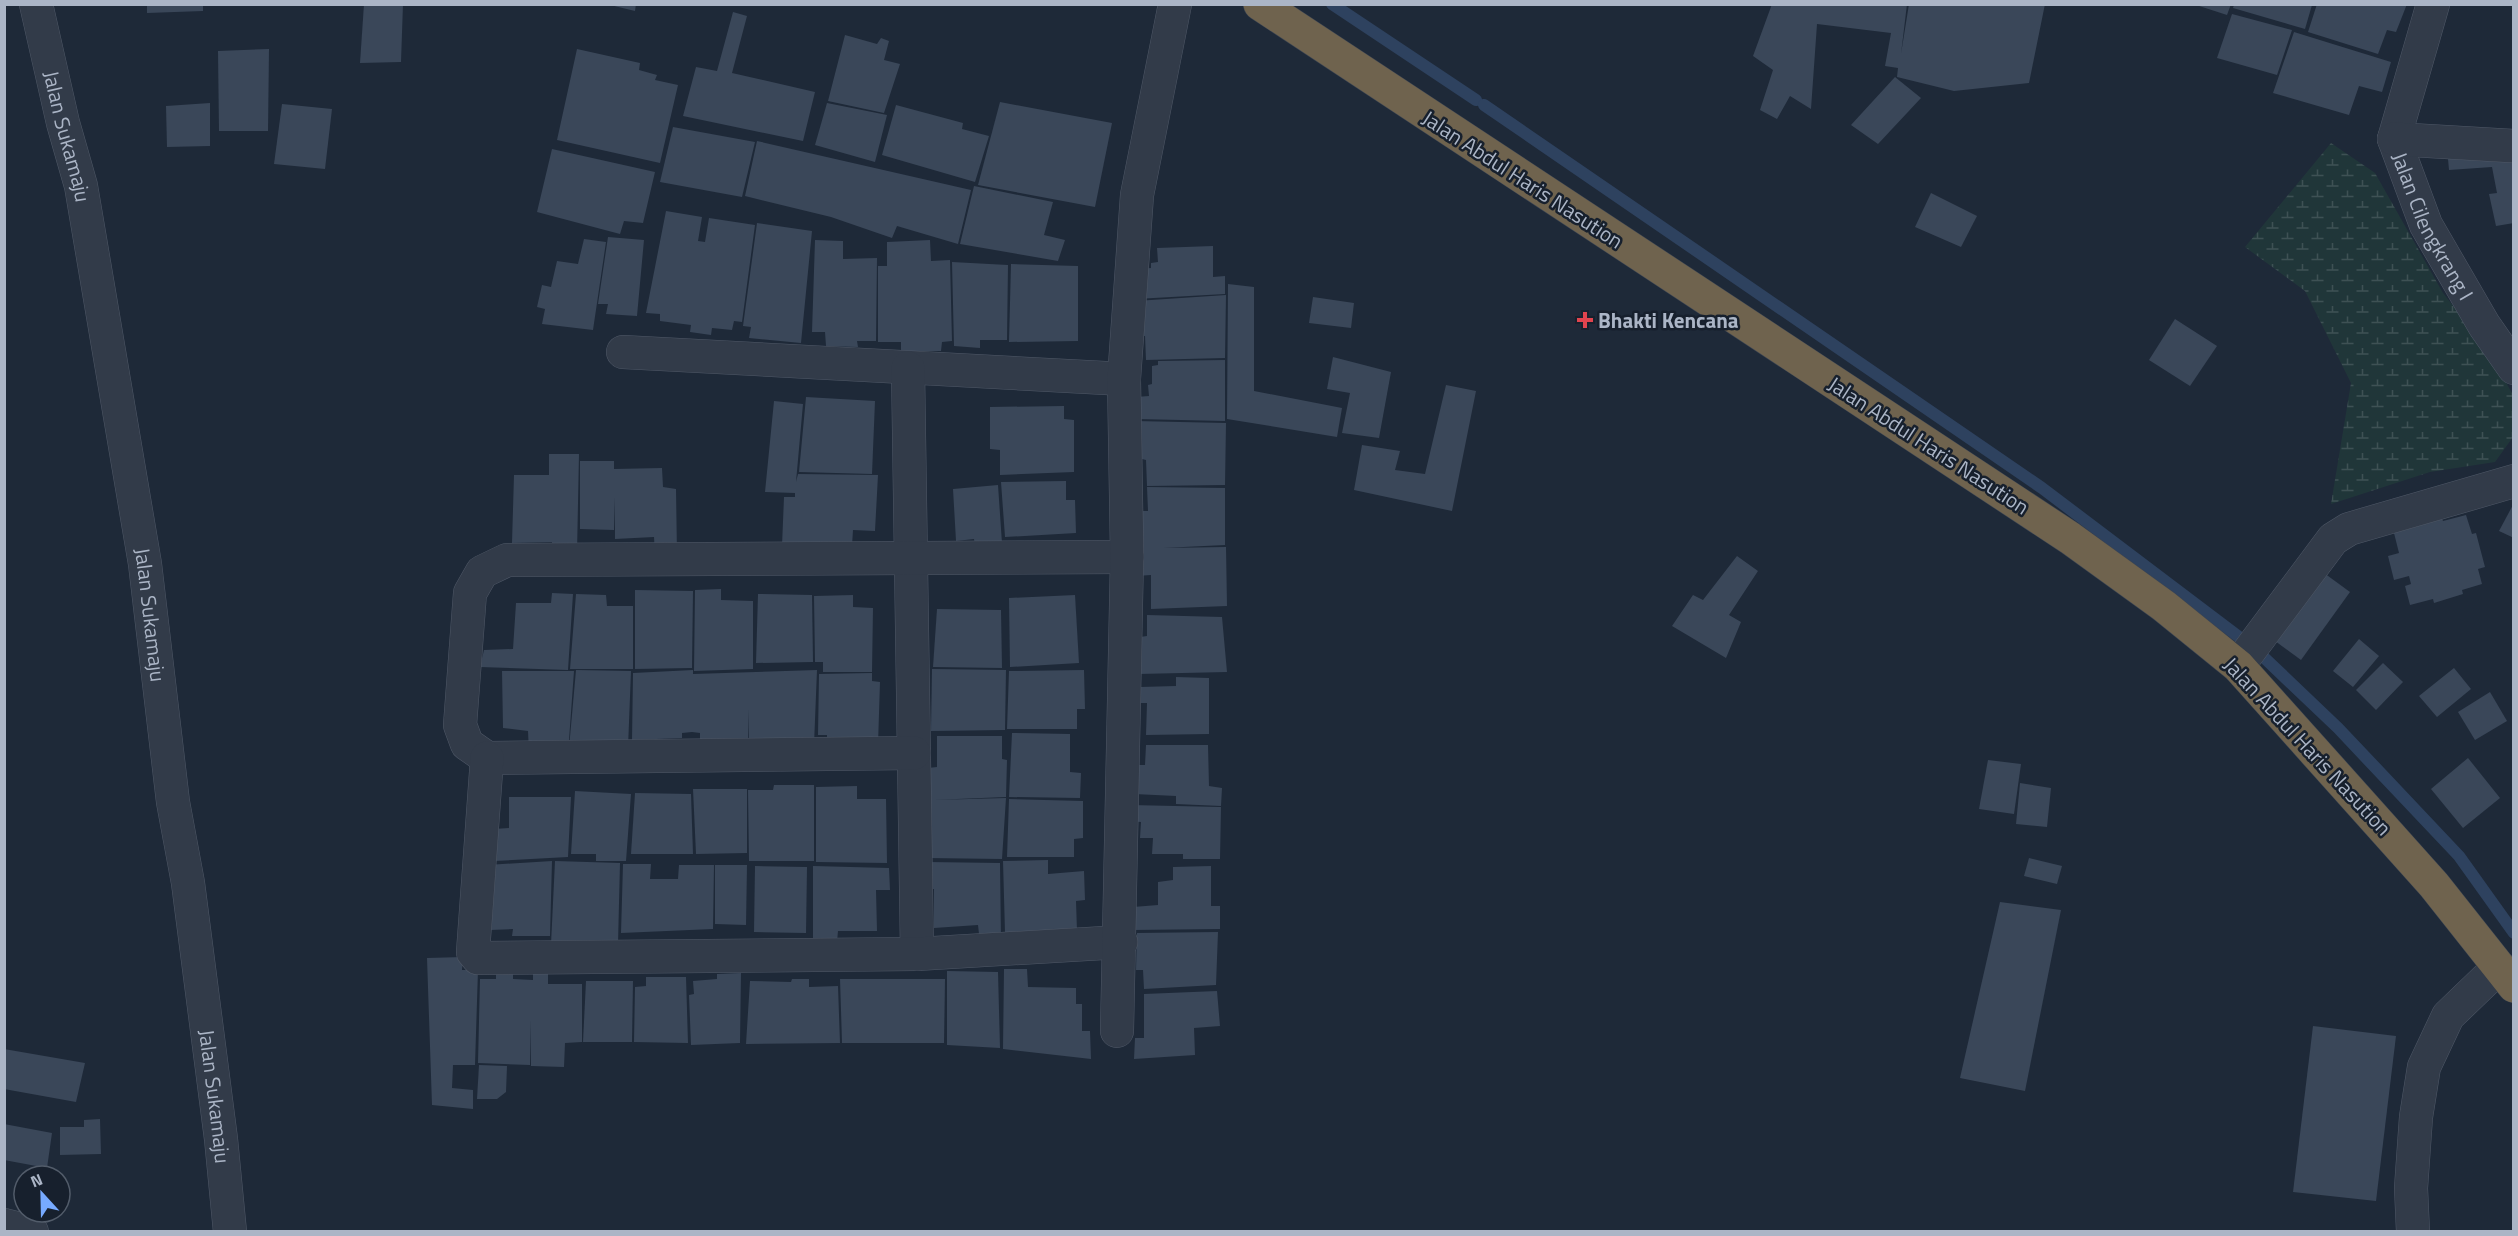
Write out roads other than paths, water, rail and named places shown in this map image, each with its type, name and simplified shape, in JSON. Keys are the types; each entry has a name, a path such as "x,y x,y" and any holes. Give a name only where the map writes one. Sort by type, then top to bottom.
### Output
{"highway":[{"name":"Jalan Abdul Haris Nasution","path":"1260,4 2070,538 2164,606 2238,666 2434,885 2506,976"}],"street":[{"name":"Jalan Sukamaju","path":"36,4 63,123 81,186 146,564 173,802 188,883 218,1116 230,1232"},
{"path":"1117,1032 1121,942 1127,557 1124,379 1137,195 1174,4"},
{"name":"Jalan Cilengkrang I","path":"2433,4 2394,139 2426,225 2484,325 2514,368"},
{"path":"2394,139 2514,146"},
{"path":"623,352 1124,379"},
{"path":"908,368 917,954"},
{"path":"2238,666 2333,539 2349,529 2514,481"},
{"path":"914,753 487,758 467,744 460,725 470,594 482,572 507,561 1127,557"},
{"path":"487,758 473,952 478,958 917,954 1121,942"},
{"path":"2413,1232 2412,1188 2415,1129 2424,1067 2448,1016 2506,976"},
{"path":"4,1226 32,1232"}],"waterway":[{"path":"1332,4 1476,100"},
{"path":"1484,105 2042,488 2251,646"},
{"path":"2254,648 2338,728 2459,856 2514,933"}],"place":[{"name":"Bhakti Kencana","path":"1585,320"}]}
